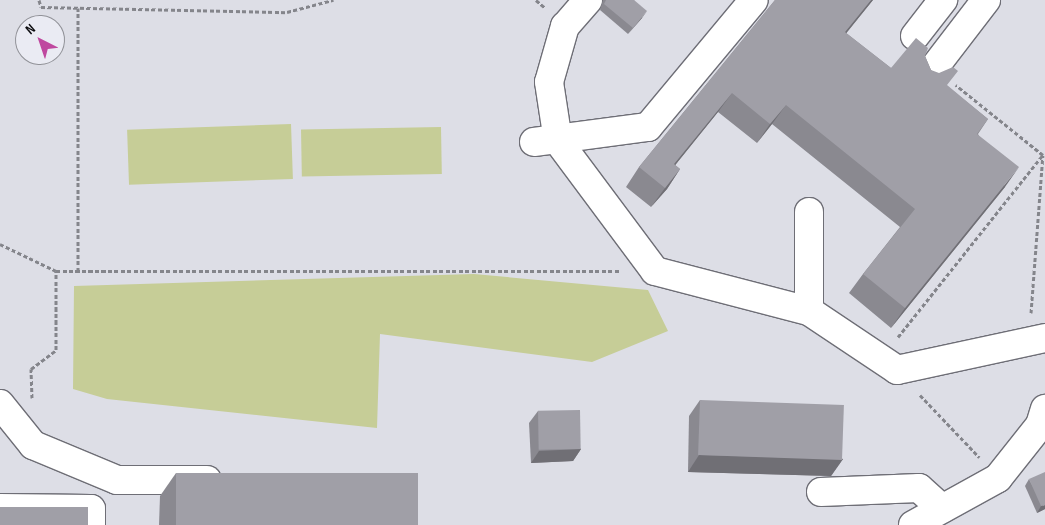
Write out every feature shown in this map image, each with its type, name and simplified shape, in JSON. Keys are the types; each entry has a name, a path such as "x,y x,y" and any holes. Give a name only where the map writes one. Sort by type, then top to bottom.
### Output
{"street":[{"path":"588,0 565,26 549,82 546,142 655,270 810,311 897,370 1041,339"},
{"path":"546,142 648,126 754,0"},
{"path":"915,36 943,0"},
{"path":"931,72 986,0"},
{"path":"809,212 810,311"},
{"path":"0,404 33,445 117,480 234,481"},
{"path":"913,525 998,478 1043,420"},
{"path":"821,492 919,488 942,509"},
{"path":"0,508 91,509 91,525"}],"path":[{"path":"39,0 41,7 287,12 333,0"},
{"path":"78,8 78,271"},
{"path":"931,72 1043,155"},
{"path":"887,335 895,341 1043,155"},
{"path":"1041,339 1030,307 1040,227 1043,155"},
{"path":"0,244 56,271 655,270"},
{"path":"33,445 31,369 56,350 56,271"},
{"path":"897,370 998,478"}],"green space":[{"path":"291,124 293,179 129,185 127,130"},
{"path":"441,127 442,174 302,176 301,129"},
{"path":"474,274 648,290 668,331 592,362 380,334 377,428 107,399 73,389 74,286"}],"building":[{"path":"606,0 634,0 647,11 633,28 604,4"},
{"path":"775,0 871,0 845,32 891,68 916,38 928,48 925,56 931,70 939,73 953,67 958,71 947,85 988,119 977,134 1019,167 905,308 863,274 915,209 786,105 770,124 732,93 674,164 680,169 665,188 639,167"},
{"path":"700,400 844,405 842,460 698,455"},
{"path":"580,410 581,449 539,450 538,411"},
{"path":"1045,472 1045,505 1041,506 1029,479"},
{"path":"176,473 418,473 418,525 176,525"},
{"path":"0,507 88,507 88,525 0,525"}]}
